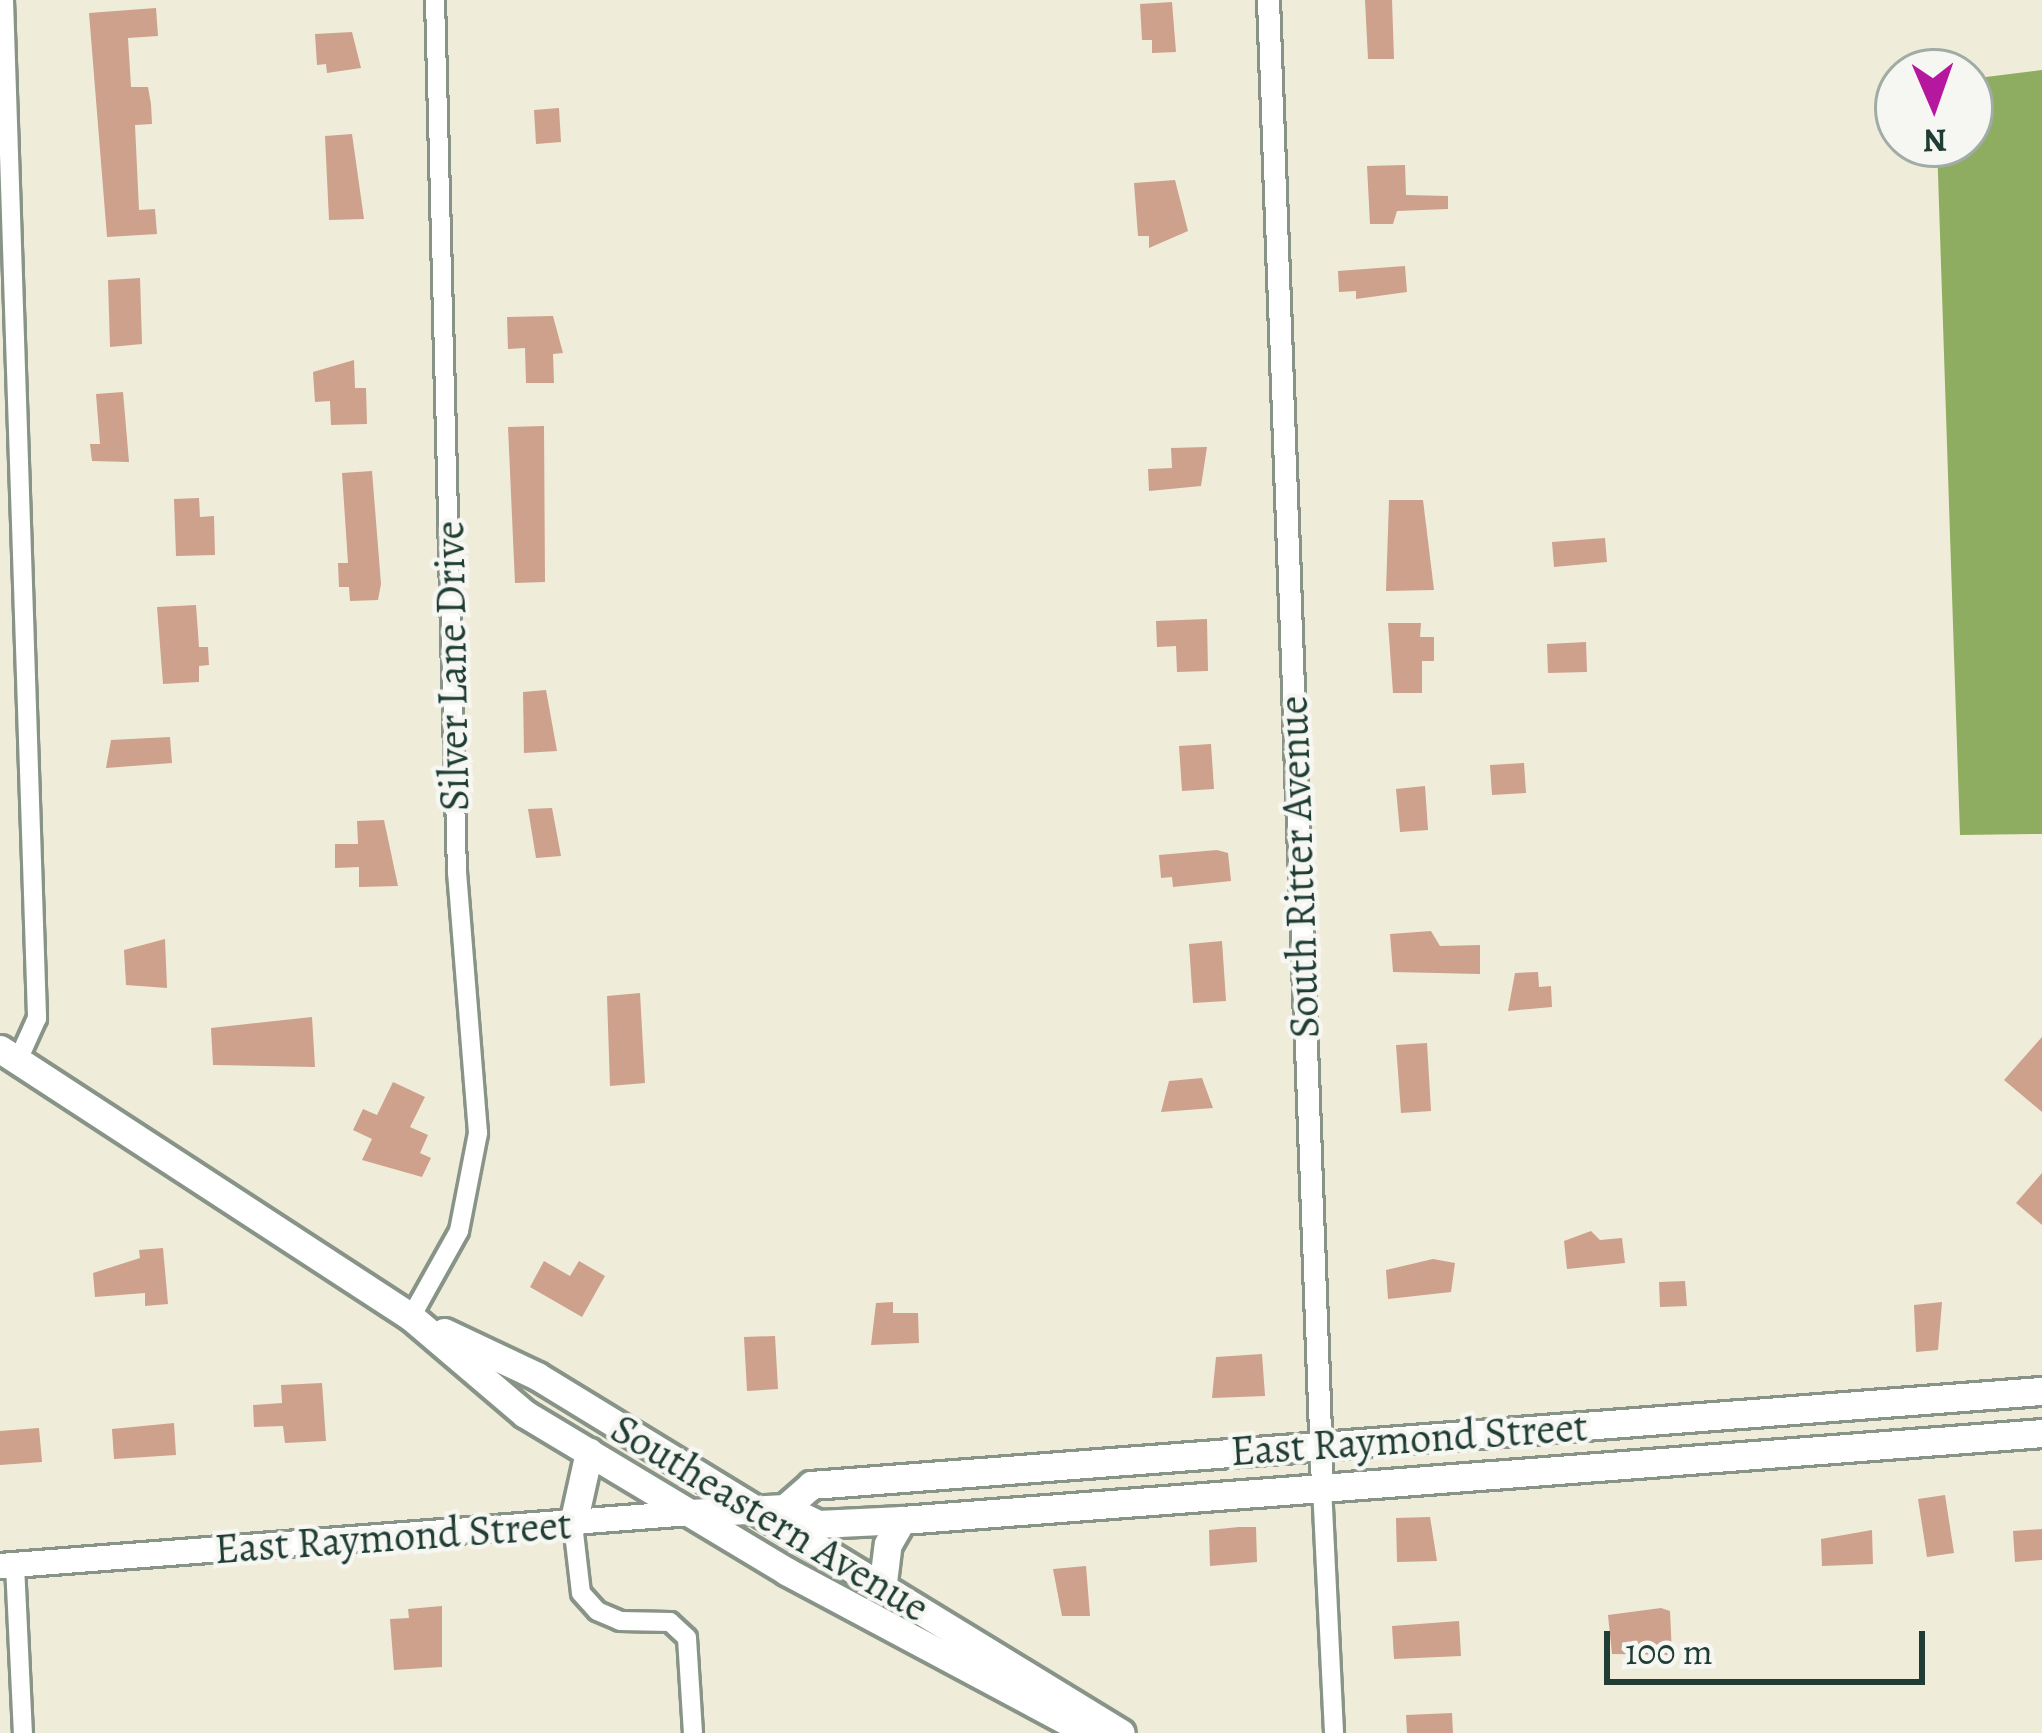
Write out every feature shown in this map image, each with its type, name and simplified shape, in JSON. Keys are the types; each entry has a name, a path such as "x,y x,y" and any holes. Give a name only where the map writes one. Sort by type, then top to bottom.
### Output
{"main road":[{"name":"Southeastern Avenue","path":"9,1054 411,1317 525,1414 690,1513 1089,1733"},
{"name":"Southeastern Avenue","path":"411,1317 536,1376 772,1508 1121,1733"},
{"name":"East Raymond Street","path":"772,1508 811,1485 2042,1391"},
{"name":"East Raymond Street","path":"8,1566 772,1508 818,1524 902,1520 2042,1433"},
{"path":"573,1524 589,1453"},
{"path":"883,1582 888,1544 902,1520"}],"street":[{"path":"4,0 37,1018 9,1054"},
{"name":"Silver Lane Drive","path":"411,1317 459,1231 478,1133 457,873 434,0"},
{"name":"South Ritter Avenue","path":"1268,0 1334,1733"},
{"path":"573,1524 581,1593 597,1611 620,1621 670,1622 687,1637 693,1733"},
{"path":"8,1566 23,1733"}],"green space":[{"path":"2042,70 2042,834 1960,835 1938,168 1994,168 1994,76"}],"building":[{"path":"1365,0 1392,0 1394,59 1368,59"},
{"path":"1172,2 1176,52 1152,53 1152,40 1142,40 1140,4"},
{"path":"156,8 158,36 128,38 131,87 148,87 151,104 152,124 135,125 139,210 155,209 157,234 107,237 89,13"},
{"path":"352,32 361,68 327,73 326,64 317,65 315,34"},
{"path":"559,108 561,142 536,144 534,110"},
{"path":"352,134 364,219 329,220 325,136"},
{"path":"1405,165 1406,195 1448,196 1448,209 1397,211 1393,224 1370,224 1367,166"},
{"path":"1175,180 1188,231 1149,248 1149,236 1138,236 1134,183"},
{"path":"1405,266 1407,292 1356,299 1356,291 1339,292 1338,271"},
{"path":"140,278 142,344 110,347 108,280"},
{"path":"553,316 563,353 553,354 554,383 526,383 525,348 508,349 507,317"},
{"path":"354,360 355,388 366,388 367,424 331,425 330,401 315,402 313,372"},
{"path":"123,392 129,462 92,461 90,444 100,444 96,394"},
{"path":"544,426 545,582 515,583 508,427"},
{"path":"1207,447 1201,486 1149,491 1148,469 1172,468 1171,448"},
{"path":"372,471 381,584 378,600 350,601 349,587 339,587 338,563 348,563 342,473"},
{"path":"199,498 200,517 214,516 215,555 176,556 174,499"},
{"path":"1389,500 1423,500 1434,590 1386,591"},
{"path":"1605,538 1607,562 1554,567 1552,542"},
{"path":"196,605 199,647 208,647 209,665 199,666 199,682 163,684 157,607"},
{"path":"1207,619 1208,671 1177,672 1176,646 1157,647 1156,621"},
{"path":"1388,623 1421,623 1420,637 1434,637 1434,661 1422,661 1422,693 1393,693"},
{"path":"1586,642 1587,672 1548,673 1547,644"},
{"path":"546,690 557,751 524,753 523,692"},
{"path":"170,737 172,763 106,768 111,740"},
{"path":"1211,744 1214,789 1182,791 1179,746"},
{"path":"1524,763 1526,793 1492,795 1490,765"},
{"path":"1425,786 1428,830 1400,832 1396,789"},
{"path":"552,808 561,856 536,858 528,809"},
{"path":"384,820 398,886 359,887 359,867 335,868 335,844 358,844 357,821"},
{"path":"1228,853 1231,881 1173,887 1172,877 1161,878 1159,855"},
{"path":"1431,931 1440,946 1480,945 1480,974 1393,972 1390,934"},
{"path":"165,939 167,988 126,985 124,950"},
{"path":"1222,941 1226,1001 1193,1003 1189,944"},
{"path":"1538,972 1539,987 1551,986 1552,1007 1508,1011 1515,973"},
{"path":"640,993 645,1083 610,1086 607,996"},
{"path":"312,1017 315,1067 213,1065 211,1028"},
{"path":"2042,1037 2042,1112 2004,1080"},
{"path":"1427,1043 1431,1111 1401,1113 1396,1045"},
{"path":"1202,1078 1213,1108 1161,1112 1169,1081"},
{"path":"393,1082 425,1097 410,1127 428,1135 420,1153 431,1158 422,1177 362,1160 372,1139 353,1130 363,1109 377,1115"},
{"path":"2042,1173 2042,1225 2016,1203"},
{"path":"1591,1231 1600,1240 1622,1238 1625,1263 1567,1269 1564,1241"},
{"path":"163,1248 168,1304 145,1306 145,1293 95,1297 93,1273 140,1258 139,1250"},
{"path":"1433,1259 1455,1263 1451,1292 1388,1299 1386,1270"},
{"path":"544,1261 570,1276 579,1261 605,1276 582,1317 530,1287"},
{"path":"1685,1281 1687,1306 1660,1307 1659,1282"},
{"path":"893,1302 893,1313 918,1313 919,1343 871,1345 876,1303"},
{"path":"1942,1302 1938,1350 1916,1352 1914,1305"},
{"path":"775,1336 778,1389 747,1391 744,1337"},
{"path":"1262,1354 1265,1396 1212,1398 1216,1357"},
{"path":"322,1383 326,1441 285,1443 283,1426 254,1427 253,1405 282,1403 281,1385"},
{"path":"174,1423 176,1455 114,1459 112,1429"},
{"path":"39,1428 42,1462 0,1465 0,1431"},
{"path":"1945,1495 1954,1553 1927,1557 1918,1499"},
{"path":"1430,1517 1437,1561 1397,1562 1396,1518"},
{"path":"1256,1527 1257,1562 1210,1566 1209,1530"},
{"path":"2042,1529 2042,1560 2015,1562 2013,1531"},
{"path":"1872,1530 1873,1564 1822,1566 1821,1539"},
{"path":"1086,1566 1090,1616 1062,1616 1053,1569"},
{"path":"442,1606 442,1667 394,1670 390,1619 409,1618 408,1609"},
{"path":"1670,1611 1672,1655 1612,1654 1608,1615"},
{"path":"1459,1621 1461,1656 1394,1659 1392,1626"},
{"path":"1452,1713 1453,1733 1407,1733 1406,1715"}]}
